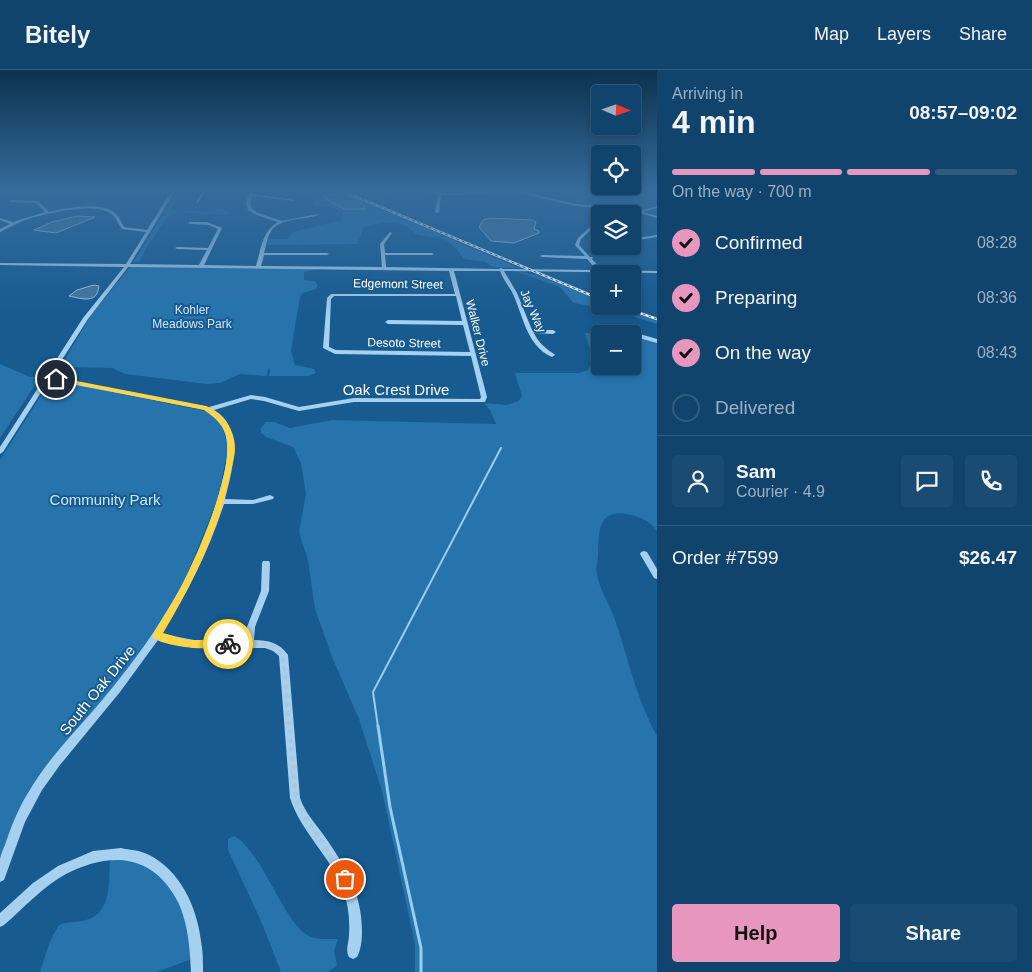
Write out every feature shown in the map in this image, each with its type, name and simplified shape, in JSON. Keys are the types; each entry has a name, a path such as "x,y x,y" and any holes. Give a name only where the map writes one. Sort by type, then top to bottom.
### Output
{"street":[{"path":"0,452 88,315 127,265 147,232"},
{"path":"201,266 218,232"},
{"path":"258,267 268,232"},
{"path":"587,232 577,242 580,249 596,265"},
{"path":"384,268 383,242 390,233"},
{"path":"641,239 657,236"},
{"path":"177,248 208,249"},
{"path":"262,254 328,254"},
{"path":"383,254 432,254"},
{"path":"542,256 591,258"},
{"path":"0,264 591,271"},
{"name":"Walker Drive","path":"451,269 484,397 482,401"},
{"name":"Jay Way","path":"501,269 506,281 514,292 530,332 541,350 552,355"},
{"path":"641,272 657,272"},
{"name":"Edgemont Street","path":"335,352 329,351 326,346 330,298 338,294 458,295"},
{"path":"388,322 465,323"},
{"path":"530,332 553,332"},
{"path":"641,336 657,341"},
{"name":"Desoto Street","path":"335,352 473,354"},
{"name":"Oak Crest Drive","path":"48,378 210,409 251,397 267,399 299,409 357,400 482,401"},
{"name":"South Oak Drive","path":"0,876 18,826 34,792 130,673 157,636 187,584 221,501 230,463 231,442 220,417 210,409"},
{"path":"221,501 255,502 270,497"},
{"path":"644,554 657,576"},
{"path":"249,644 251,627 265,592 266,563"},
{"path":"157,636 194,644 273,646 284,658 295,798 300,810 338,866 349,890 357,918 353,953"},
{"path":"0,921 48,879 69,867 110,854 138,856 163,869 179,891 193,929 197,972"}],"green space":[{"path":"152,232 157,232 140,261 133,263"},
{"path":"293,232 362,232 357,244 267,245 268,239 287,239"},
{"path":"413,232 436,232 519,268 493,267 486,262 464,259 453,245 444,239"},
{"name":"Kohler Meadows Park","path":"130,267 317,269 304,272 304,280 315,281 318,285 316,289 303,293 300,297 291,351 295,365 314,369 316,373 308,376 269,376 270,370 268,368 267,376 240,374 220,383 207,384 125,374 112,368 69,367 55,376 91,315"},
{"path":"515,271 539,276 591,296 591,306 574,303 560,287"},
{"path":"629,315 641,315 657,321 657,324"},
{"path":"585,333 591,333 591,352"},
{"path":"641,337 657,343 657,531 648,522 635,516 617,513 610,515 605,519 600,531 596,569 598,580 614,617 643,707 657,736 657,972 415,972 415,944 382,791 359,719 332,657 315,609 308,560 299,532 306,494 301,463 293,447 266,437 261,433 261,428 266,422 274,422 290,428 332,420 496,424 490,410 484,403 506,405 519,401 522,396 515,373 579,373 588,370 591,363 591,375 641,375"},
{"path":"0,364 30,377 41,376 0,438"},
{"name":"Community Park","path":"53,380 210,412 222,425 228,449 217,501 183,584 159,626 123,676 55,756 0,860 0,460 49,383"},
{"path":"234,836 253,855 286,911 300,930 314,938 338,939 334,951 337,965 328,972 281,972 261,921 228,850 228,839"},
{"path":"110,858 142,861 170,884 186,918 192,959 156,972 40,972 50,941 59,925 86,920 101,911 109,885"}],"shaded area":[{"path":"483,232 539,232 514,243 491,241"},
{"path":"94,285 99,286 98,292 92,298 84,299 69,296 77,290"}],"waterway":[{"path":"378,727 373,692 501,448"},
{"path":"378,726 390,807 421,948 421,972"}],"railway":[{"path":"440,232 591,295"},
{"path":"641,313 657,319"}],"way so far":[{"path":"228,644 256,643 271,645 282,653 286,666 293,791 298,808 345,879"}],"route":[{"path":"56,379 206,408 215,412 220,417 229,434 232,449 221,501 187,584 157,636 188,644 228,644"}]}
